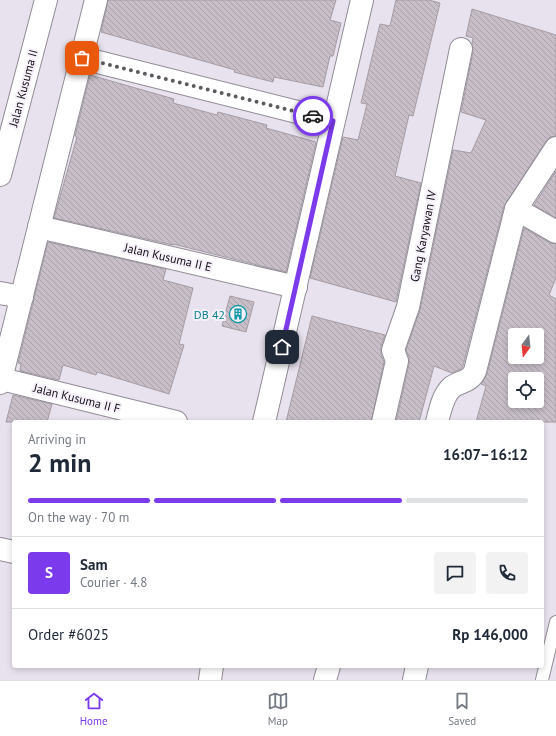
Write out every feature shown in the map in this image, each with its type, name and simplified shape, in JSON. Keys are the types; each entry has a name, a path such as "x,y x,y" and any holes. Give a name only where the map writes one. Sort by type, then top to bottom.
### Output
{"street":[{"name":"Jalan Kusuma II","path":"1,170 46,0"},
{"path":"0,381 96,0"},
{"path":"264,420 362,0"},
{"name":"Gang Karyawan IV","path":"383,420 397,361 394,350 408,307 461,49"},
{"path":"82,58 333,121"},
{"path":"438,420 446,394 453,387 473,377 476,371 516,209 556,148"},
{"path":"516,209 556,232"},
{"name":"Jalan Kusuma II E","path":"39,227 296,286"},
{"path":"0,293 22,297"},
{"name":"Jalan Kusuma II F","path":"0,381 167,420"},
{"path":"0,549 12,552"},
{"path":"210,680 212,668"},
{"path":"325,680 328,668"},
{"path":"414,680 417,668"}],"lane":[{"path":"542,680 556,622"}],"building":[{"path":"108,0 336,0 330,20 341,23 333,56 330,56 323,87 274,77 273,82 234,72 235,70 101,32"},
{"path":"396,0 429,0 440,3 413,116 409,115 395,176 421,183 396,302 310,278 343,137 358,140 367,104 361,103 380,24 390,26"},
{"path":"472,9 556,35 556,136 550,137 546,141 504,206 463,366 461,369 452,373 434,366 420,420 396,420 409,364 409,357 406,350 420,310 453,150 471,153 486,120 461,112 473,52 473,38 466,36"},
{"path":"90,75 174,99 173,103 217,115 218,112 267,125 266,128 316,142 286,272 173,244 54,218 77,137 75,136"},
{"path":"556,171 556,218 534,205"},
{"path":"524,228 550,243 556,244 556,278 549,295 556,299 556,422 544,422 544,420 477,420 486,386 481,384 487,374"},
{"path":"48,242 166,269 163,280 193,288 179,344 184,345 169,394 97,372 96,375 63,365 59,380 20,371 21,364 18,363"},
{"name":"DB 42","path":"230,296 254,302 246,332 222,326"},
{"path":"312,316 385,335 381,346 381,354 384,362 371,420 286,420"},
{"path":"13,395 52,404 48,420 12,420 12,422 6,422"}],"way so far":[{"path":"82,58 313,116"}],"place":[{"name":"DB 42","path":"238,314"}],"route":[{"path":"282,347 333,121 313,116"}]}
